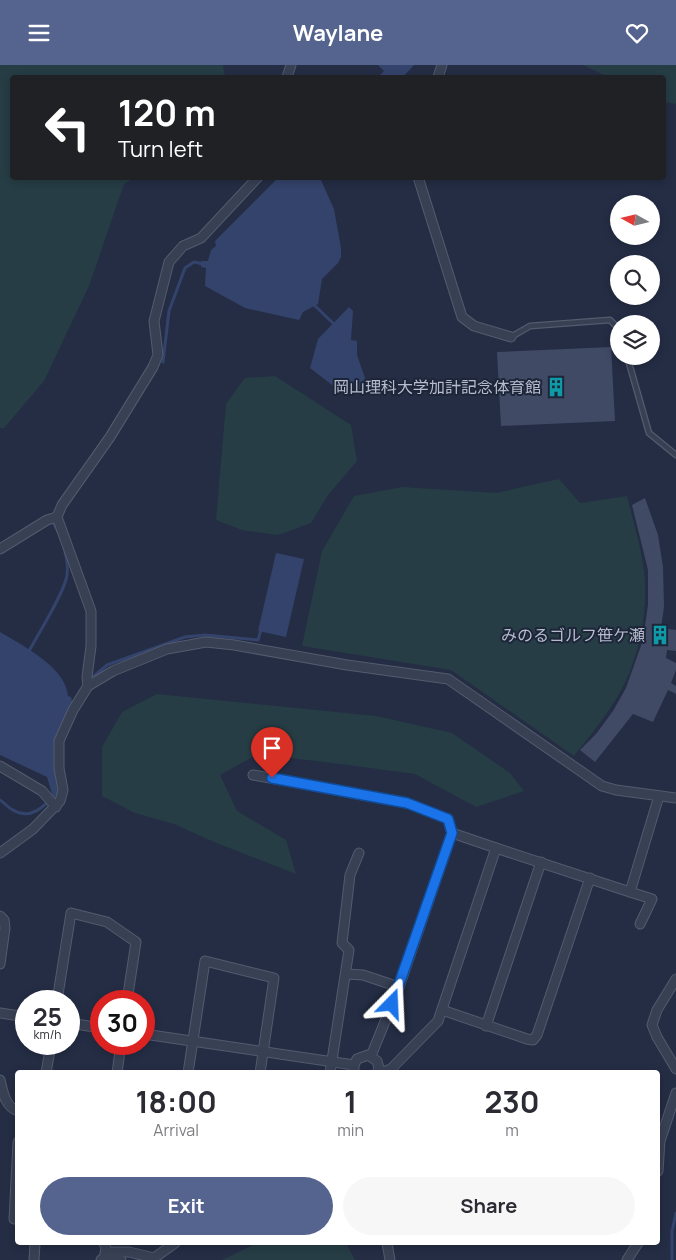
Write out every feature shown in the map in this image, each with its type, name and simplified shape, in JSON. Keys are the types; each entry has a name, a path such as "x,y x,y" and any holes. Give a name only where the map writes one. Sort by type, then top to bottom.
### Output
{"street":[{"path":"88,686 91,611 57,517 62,505 110,437 154,367 158,355 154,321 169,262 182,246 201,237 255,180"},
{"path":"419,180 462,317 474,326 510,337"},
{"path":"0,549 47,520 57,517"},
{"path":"0,853 33,829 52,802 60,801 63,790 59,768 59,741 73,710 88,686 113,671 167,649 206,642 448,679 602,785 616,790 676,798"},
{"path":"0,765 42,791 52,802"},
{"path":"253,775 407,803 448,819 452,833 399,987 371,1056"},
{"path":"630,892 659,796"},
{"path":"452,833 652,899 640,924"},
{"path":"388,1070 438,1021 496,848"},
{"path":"330,1070 349,951 342,943 350,875 359,853"},
{"path":"486,1026 541,862"},
{"path":"442,1010 486,1026 527,1039 533,1039 537,1035 590,878"},
{"path":"59,990 71,913 107,922 136,942 129,990"},
{"path":"0,916 4,920 6,928 0,964"},
{"path":"188,1070 206,961 274,978 260,1070"},
{"path":"346,974 364,975 399,987"},
{"path":"676,979 657,1010 652,1025 676,1069"},
{"path":"0,1013 15,1015"},
{"path":"155,1036 331,1062 354,1069 360,1057 371,1056 377,1061 378,1070"},
{"path":"47,1070 49,1055"},
{"path":"117,1070 119,1055"},
{"path":"0,1080 6,1099 12,1109 15,1110"},
{"path":"660,1141 676,1093"},
{"path":"15,1200 15,1219"},
{"path":"34,1260 35,1245"},
{"path":"103,1259 106,1248 105,1245"},
{"path":"103,1259 112,1252 130,1252 154,1259 172,1245"},
{"path":"387,1245 390,1260"},
{"path":"627,1260 637,1245"},
{"path":"103,1259 121,1260"}],"lane":[{"path":"510,337 530,326 610,320"},
{"path":"629,365 648,433 676,455"}],"shaded area":[{"path":"0,65 223,65 225,75 10,75 10,180 131,180 124,184 89,286 44,381 4,428 0,428"},
{"path":"583,65 676,65 676,104 666,102 666,75 604,75"},
{"path":"275,376 351,425 357,461 328,495 311,523 278,535 242,530 216,520 226,404 245,378"},
{"name":"みのるゴルフ笹ケ瀬","path":"559,479 580,503 627,496 641,552 645,586 644,618 641,634 626,681 609,710 574,756 451,670 302,646 322,551 354,496 402,487 496,493"},
{"path":"157,694 376,716 452,733 510,773 524,791 476,807 415,774 258,754 220,775 237,811 286,840 296,874 174,824 135,813 102,796 102,747 122,712"},
{"path":"253,1245 347,1245 355,1260 222,1260"}],"water":[{"path":"378,65 414,65 405,75 380,75 384,71"},
{"path":"276,180 321,180 334,209 341,257 338,263 322,279 318,304 303,312 299,320 245,308 205,286 206,268 201,267 201,261 208,261 211,250 216,246 215,241"},
{"path":"349,307 353,311 351,340 357,341 357,355 367,384 358,395 336,388 310,368 318,339"},
{"path":"276,553 304,559 286,637 258,631"},
{"path":"0,632 42,658 52,667 65,685 68,696 71,697 72,701 55,742 54,762 58,797 52,794 47,777 0,755"}],"building":[{"name":"岡山理科大学加計記念体育館","path":"610,347 615,421 501,426 497,352"},
{"name":"みのるゴルフ笹ケ瀬","path":"645,498 658,535 663,567 664,607 661,628 676,630 676,651 667,650 666,658 676,663 676,670 671,683 676,686 676,694 668,690 653,722 633,714 595,762 580,750 596,734 613,711 626,688 643,640 648,605 648,570 632,505"}],"waterway":[{"path":"163,362 169,311 185,268 194,262 203,264"},
{"path":"312,303 335,325"},
{"path":"54,524 58,532"},
{"path":"28,653 65,583 67,575 65,552"},
{"path":"94,676 107,665 185,637 205,635 258,640 261,630"},
{"path":"0,800 10,808 25,814 37,811 47,803 55,794 55,791"},
{"path":"672,1260 672,1231 676,1213"}],"place":[{"name":"岡山理科大学加計記念体育館","path":"556,387"},
{"name":"みのるゴルフ笹ケ瀬","path":"660,635"}],"route":[{"path":"272,778 407,803 448,819 452,833 392,1004"}]}
